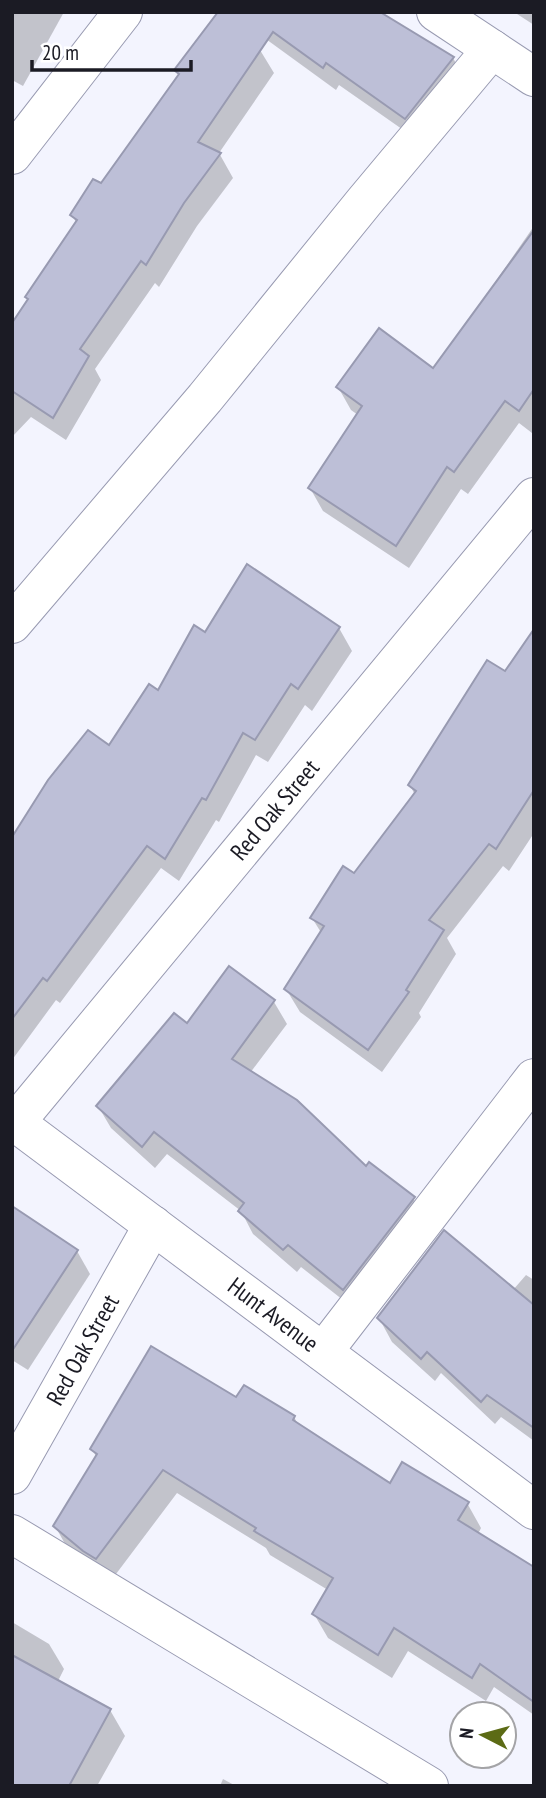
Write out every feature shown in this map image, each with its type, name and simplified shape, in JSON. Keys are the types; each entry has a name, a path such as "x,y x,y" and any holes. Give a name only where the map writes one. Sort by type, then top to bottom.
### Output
{"street":[{"path":"12,155 123,12"},
{"path":"436,12 534,77"},
{"path":"12,624 205,398 492,49"},
{"name":"Red Oak Street","path":"14,1121 534,497"},
{"path":"323,1352 534,1078"},
{"name":"Hunt Avenue","path":"14,1121 534,1510"},
{"name":"Red Oak Street","path":"12,1475 153,1225"},
{"path":"12,1534 429,1786"}],"building":[{"path":"218,12 380,12 454,57 405,119 326,63 323,68 273,32 198,142 221,153 184,203 146,265 141,261 80,349 89,356 53,418 12,391 12,323 28,299 25,297 77,220 70,215 93,179 101,183 179,74 174,70"},
{"path":"534,230 534,389 519,411 505,401 454,472 447,467 396,546 308,488 362,406 336,387 379,328 433,368"},
{"path":"247,564 340,627 298,689 291,684 255,740 243,733 206,800 202,798 165,859 147,846 47,981 43,978 12,1019 12,837 48,780 88,730 109,745 149,684 158,690 194,625 205,632"},
{"path":"534,629 534,790 496,849 489,844 429,920 444,930 406,990 409,992 368,1050 284,989 324,926 310,918 343,866 354,873 416,791 408,785 487,660 505,671"},
{"path":"229,966 275,1000 232,1059 297,1100 366,1166 369,1162 415,1197 343,1290 288,1245 283,1250 238,1211 244,1203 154,1132 142,1147 96,1106 174,1013 187,1023"},
{"path":"12,1206 78,1250 12,1351"},
{"path":"444,1230 534,1305 534,1428 487,1395 481,1402 427,1352 421,1359 377,1318"},
{"path":"151,1346 236,1397 244,1385 295,1416 293,1420 390,1483 402,1462 469,1502 458,1520 534,1567 534,1702 480,1664 472,1678 394,1628 378,1655 312,1614 333,1578 254,1531 256,1528 163,1470 96,1559 53,1526 97,1454 90,1449"},
{"path":"12,1655 111,1709 69,1786 12,1786"}]}
